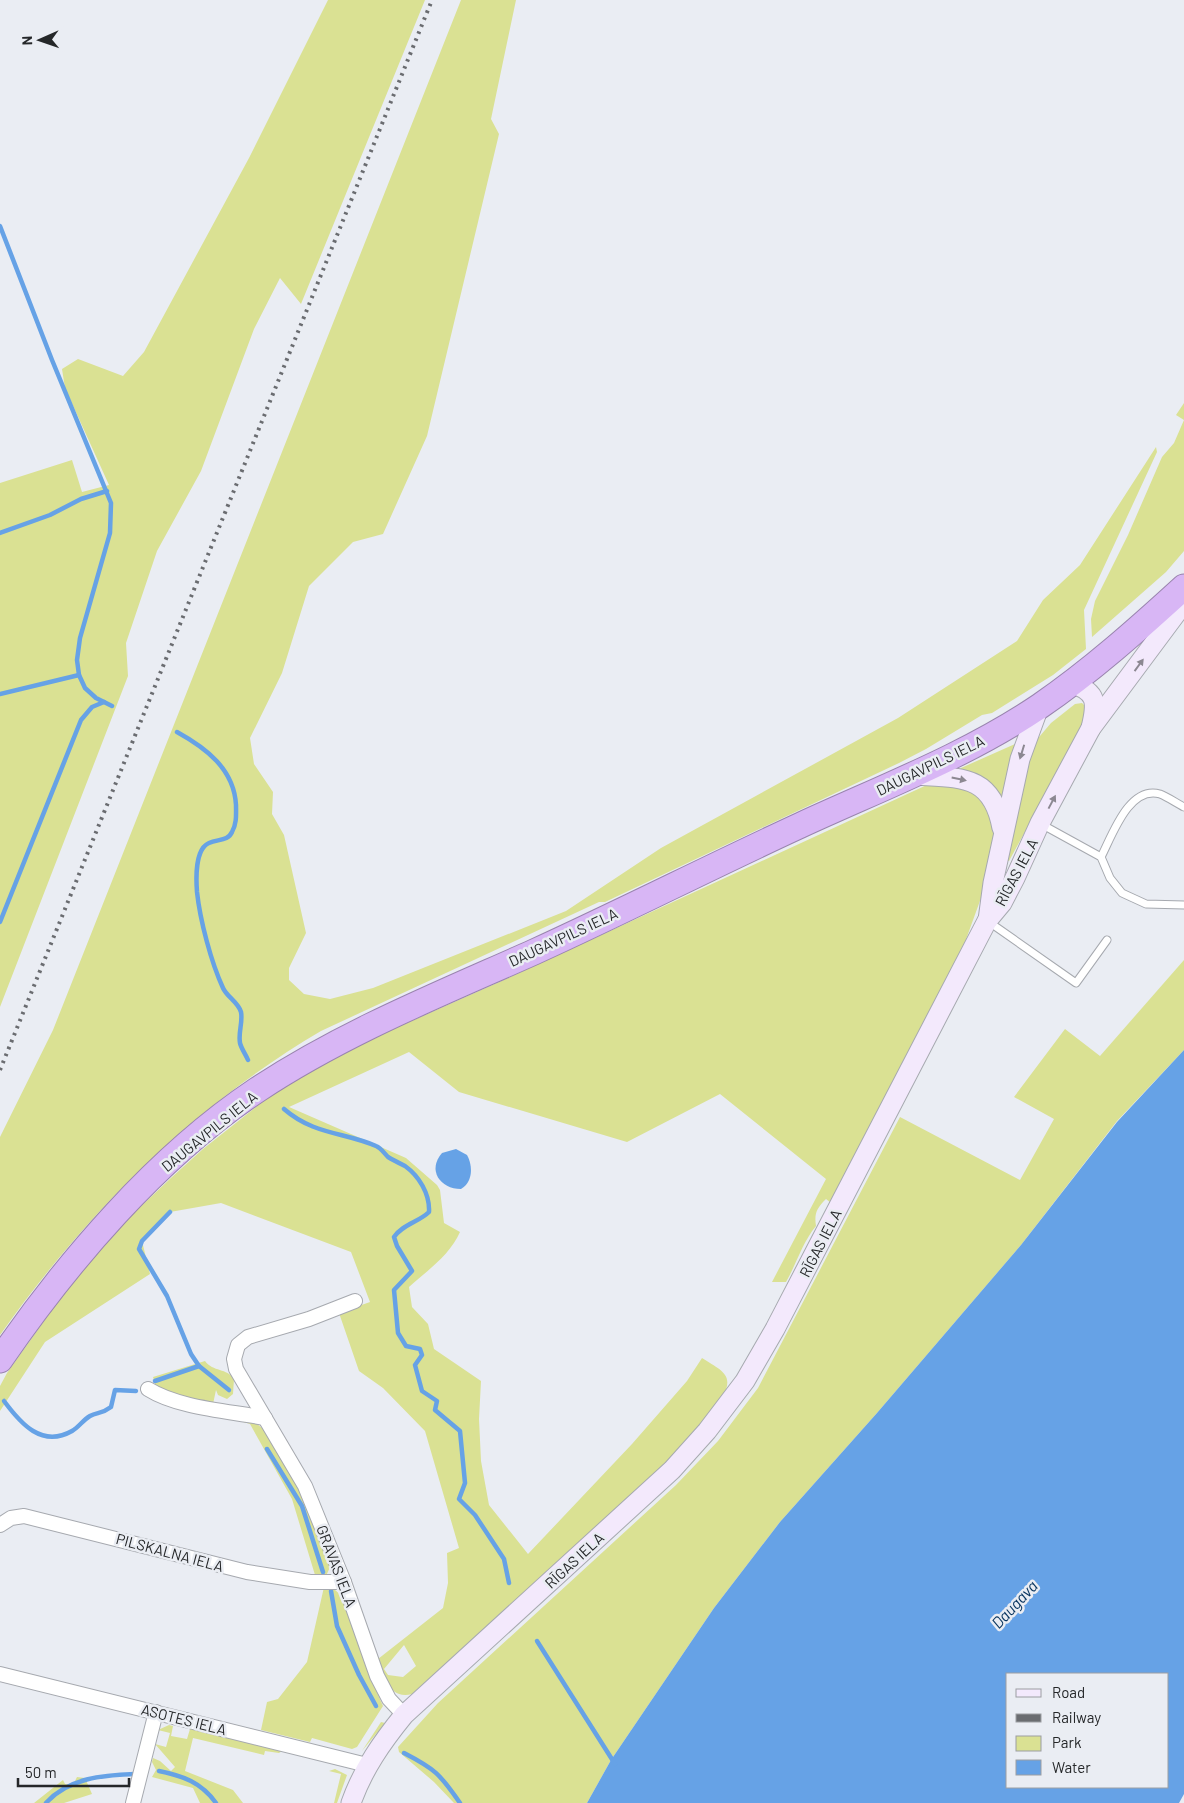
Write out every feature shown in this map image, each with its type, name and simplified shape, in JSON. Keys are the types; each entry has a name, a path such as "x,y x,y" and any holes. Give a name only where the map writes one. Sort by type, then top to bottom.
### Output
{"highway":[{"name":"DAUGAVPILS IELA","path":"0,1360 33,1312 110,1222 157,1174 205,1130 255,1092 353,1034 984,739 1039,707 1071,683 1130,637 1184,587"}],"main road":[{"name":"RĪGAS IELA","path":"352,1803 367,1766 382,1742 404,1715 672,1470 707,1431 745,1381 775,1329 987,921 1002,903 1040,823 1092,728 1184,603"},
{"path":"1071,683 1086,688 1094,698 1095,713 1092,728"},
{"path":"987,921 993,883 1020,759 1039,707"},
{"path":"910,775 959,778 978,785 990,794 998,807 1004,836"}],"street":[{"name":"GRAVAS IELA","path":"355,1301 309,1319 253,1335 238,1345 234,1359 236,1369 305,1486 344,1582 377,1676 390,1699 404,1715"},
{"path":"148,1389 166,1398 180,1402 265,1418"},
{"name":"PILSKALNA IELA","path":"0,1525 11,1518 24,1516 246,1572 310,1582 344,1582"},
{"name":"ASOTES IELA","path":"0,1674 367,1766"},
{"path":"133,1803 156,1712"}],"lane":[{"path":"1101,856 1126,809 1137,798 1151,794 1162,794 1184,807"},
{"path":"1040,823 1101,856 1110,878 1122,893 1146,904 1184,905"},
{"path":"987,921 1076,983 1106,940"}],"green space":[{"path":"328,0 425,0 301,304 280,278 254,329 201,471 157,551 126,643 128,676 0,1007 0,483 72,460 82,492 109,485 65,388 62,369 78,359 123,376 144,352 249,158"},
{"path":"461,0 516,0 491,119 499,134 427,436 383,534 353,542 309,586 282,673 250,738 254,764 273,792 272,814 284,835 306,933 289,968 289,980 304,994 330,999 373,988 566,911 661,848 898,718 1017,641 1043,600 1080,565 1156,447 1157,452 1084,610 1086,649 1053,675 992,713 982,715 899,763 605,902 599,902 321,1031 229,1093 185,1128 144,1166 105,1205 68,1247 0,1335 0,1137 53,1030"},
{"path":"1184,403 1184,420 1176,415"},
{"path":"1184,420 1184,551 1166,572 1092,637 1091,619 1095,601 1128,535 1162,457 1174,443"},
{"path":"1082,703 1088,709 1082,727 1009,861 1006,861 1026,770 1034,743 1051,723 1075,704"},
{"path":"1015,744 1003,801 959,771 961,768"},
{"path":"929,784 976,788 996,823 985,887 960,956 831,1203 826,1199 818,1208 815,1218 816,1226 807,1239 786,1282 772,1282 826,1179 720,1094 627,1142 459,1092 409,1052 289,1107 406,1158 437,1185 440,1190 444,1223 460,1232 444,1255 409,1287 412,1307 428,1324 434,1349 481,1381 479,1419 481,1461 489,1505 528,1554 632,1444 687,1381 702,1358 720,1370 727,1378 726,1390 722,1398 687,1441 654,1475 412,1694 404,1695 393,1690 389,1685 378,1659 443,1608 448,1583 447,1553 459,1548 425,1431 383,1388 359,1371 339,1313 370,1302 351,1252 221,1203 170,1212 142,1241 150,1274 45,1342 0,1411 0,1386 7,1373 54,1307 93,1257 135,1212 203,1149 285,1084 337,1054 506,979","holes":["404,1645 416,1666 403,1677 388,1675 384,1669"]},
{"path":"1184,960 1184,1050 1117,1121 1021,1245 877,1413 780,1522 714,1608 611,1760 587,1803 454,1803 434,1782 399,1752 398,1747 438,1703 676,1485 718,1441 758,1388 900,1117 1020,1180 1054,1119 1014,1097 1065,1029 1100,1056"},
{"path":"205,1361 212,1367 228,1373 234,1379 233,1394 227,1399 218,1395 216,1390 213,1404 173,1397 156,1387 153,1377"},
{"path":"226,1417 245,1420 258,1425 273,1440 283,1455 302,1492 331,1565 326,1576 315,1575 292,1499 250,1424"},
{"path":"324,1587 335,1590 342,1596 370,1677 383,1706 357,1747 352,1749 312,1738 310,1742 261,1730 267,1702 278,1699 307,1662"},
{"path":"381,1722 385,1723 362,1751"},
{"path":"169,1725 173,1726 171,1736 187,1739 190,1729 200,1730 282,1751 279,1753 265,1751 264,1755 193,1738 185,1771 233,1790 243,1803 200,1803 193,1788 152,1777 156,1770 152,1762 153,1758 160,1761 171,1771 175,1767 155,1744 166,1747 170,1733 158,1730"},
{"path":"335,1769 347,1775 337,1803 334,1803 341,1774 329,1771"},
{"path":"77,1777 85,1778 92,1794 64,1803 34,1803 63,1780 65,1784 73,1785"}],"water":[{"name":"Daugava","path":"1184,1050 1184,1794 1179,1803 587,1803 611,1760 714,1608 780,1522 877,1413 1021,1245 1117,1122"},
{"path":"456,1149 467,1155 471,1169 468,1182 461,1189 447,1186 438,1177 436,1172 438,1159 442,1153"}],"waterway":[{"path":"0,226 52,360 111,503 110,533 80,638 77,660 79,675 85,688 96,698 112,706"},
{"path":"0,533 50,515 81,499 107,491"},
{"path":"0,694 79,675"},
{"path":"0,922 81,720 92,707 104,702"},
{"path":"177,732 198,745 217,761 224,770 234,792 236,805 234,829 228,837 204,846 197,865 197,886 203,928 214,966 225,991 241,1012 240,1043 248,1060"},
{"path":"284,1109 307,1124 378,1147 388,1157 410,1170 426,1192 429,1212 402,1229 394,1237 397,1246 412,1271 394,1290 398,1333 406,1346 420,1349 422,1355 415,1365 422,1391 437,1401 435,1410 460,1431 465,1483 459,1499 475,1515 504,1559 509,1583"},
{"path":"170,1212 142,1241 139,1249 167,1296 191,1354 199,1366"},
{"path":"155,1381 199,1366 229,1390"},
{"path":"4,1401 25,1425 33,1431 51,1437 61,1436 72,1431 85,1419 111,1407 115,1390 136,1391"},
{"path":"267,1449 302,1506 323,1572"},
{"path":"331,1591 337,1626 359,1675 376,1706"},
{"path":"537,1641 615,1764"},
{"path":"404,1753 423,1763 436,1773 460,1803"},
{"path":"159,1771 191,1781 204,1790 216,1803"},
{"path":"46,1803 65,1788 75,1783 111,1775 135,1774"}],"railway":[{"path":"0,1070 432,0"}]}
